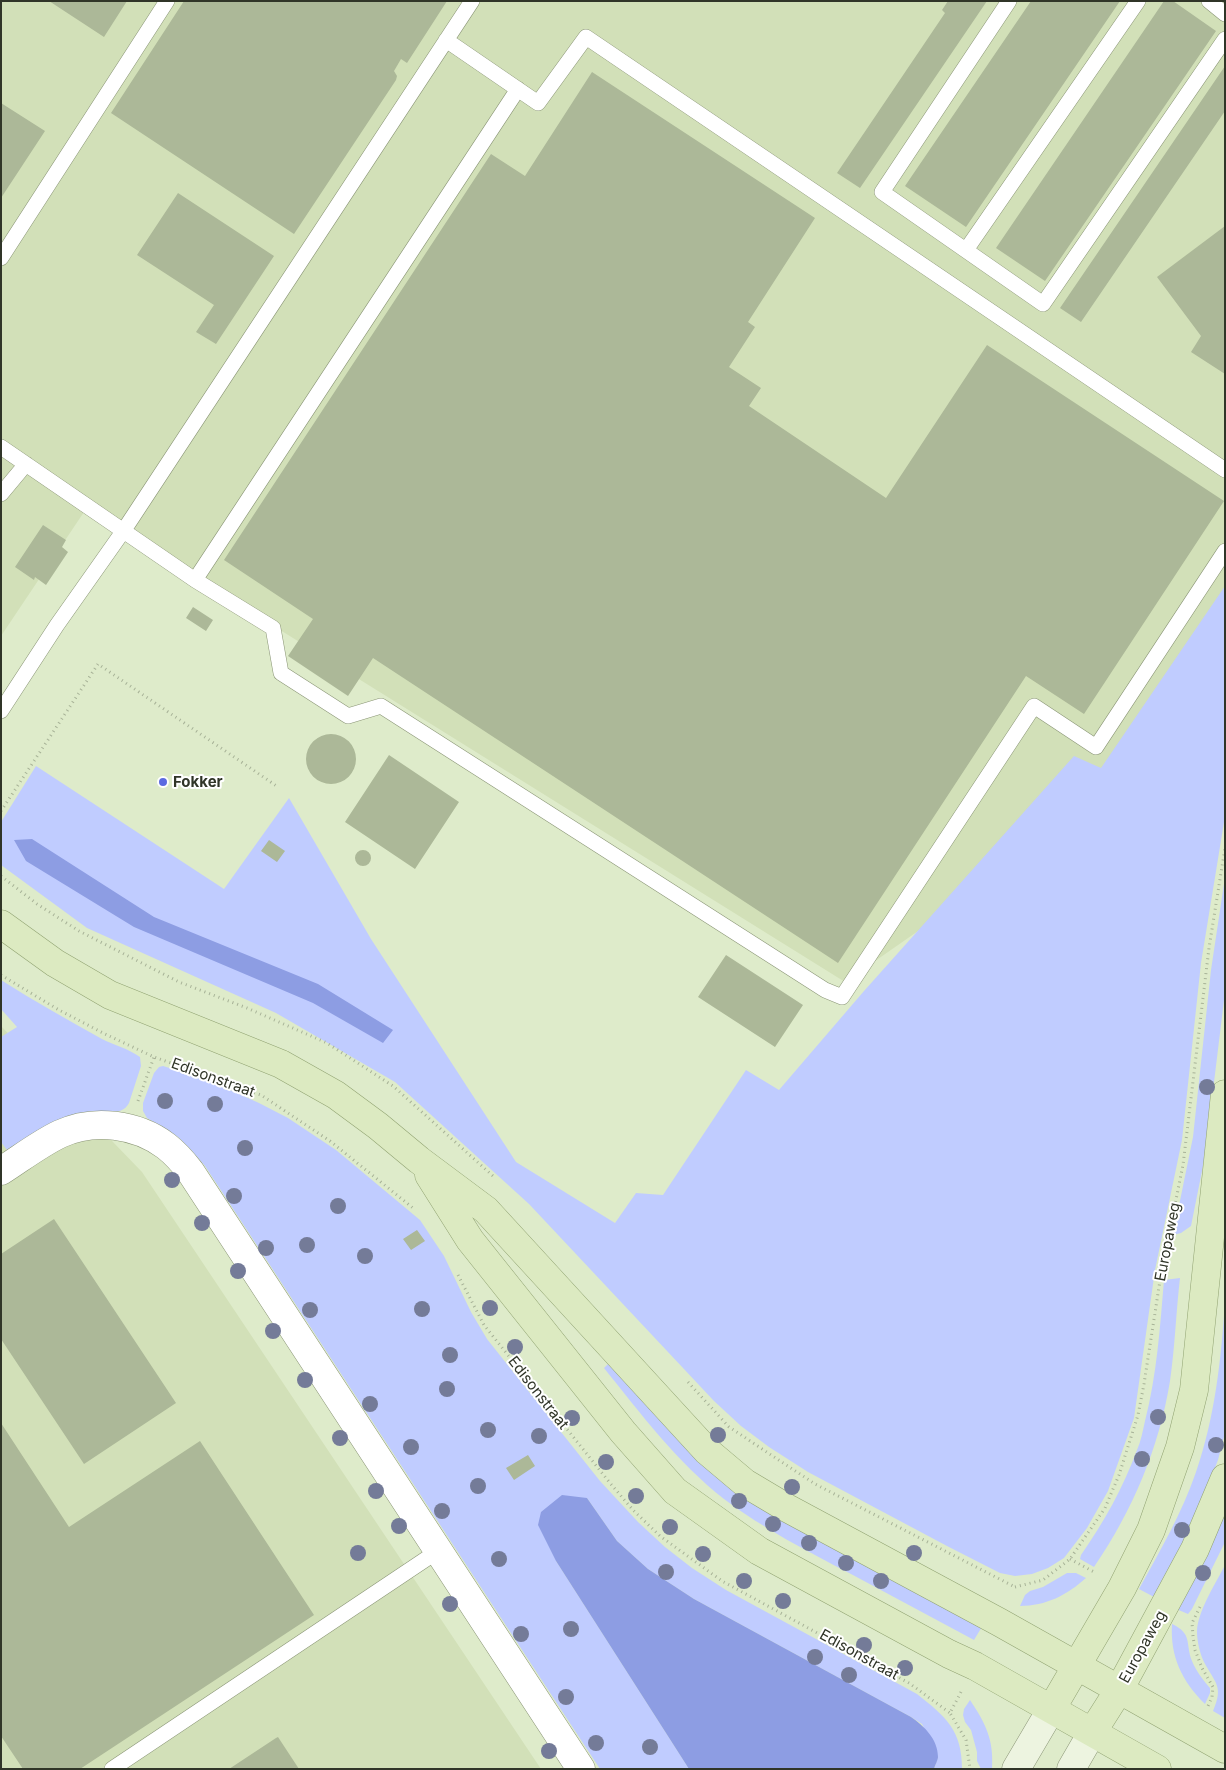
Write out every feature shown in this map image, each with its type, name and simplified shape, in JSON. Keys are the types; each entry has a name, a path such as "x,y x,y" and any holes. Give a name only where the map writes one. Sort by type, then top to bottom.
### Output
{"main road":[{"path":"1,924 55,962 110,995 281,1064 336,1095 378,1126 419,1160 486,1210 707,1450 745,1483 787,1508 999,1622 1225,1749"},
{"path":"1016,1769 1122,1588 1151,1530 1182,1437 1194,1390 1225,1094"},
{"path":"419,1160 470,1240 623,1432 675,1492 759,1551 1052,1708 1157,1769"},
{"name":"Europaweg","path":"1094,1732 1195,1549 1225,1478"},
{"path":"1071,1769 1094,1732"}],"street":[{"path":"1,1171 61,1134 95,1125 112,1125 128,1128 149,1135 166,1146 190,1171 355,1420 438,1551 581,1769"}],"lane":[{"path":"1,258 167,1"},
{"path":"1,711 57,625 124,530 472,1"},
{"path":"1009,1 882,192 1043,304 1225,39"},
{"path":"966,250 1138,1"},
{"path":"1209,1 1225,14"},
{"path":"446,40 538,103 586,38 1225,470"},
{"path":"195,580 518,90"},
{"path":"1,447 195,580 272,628 281,673 348,716 381,706 825,990 842,997 1034,706 1096,747 1225,551"},
{"path":"1,494 26,464"},
{"path":"112,1769 438,1551"}],"path":[{"path":"1,811 98,664 278,786"},
{"name":"Europaweg","path":"1015,1587 1043,1580 1070,1559 1105,1508 1119,1475 1138,1415 1161,1274 1183,1165 1209,948 1225,848"},
{"name":"Edisonstraat","path":"1,975 59,1010 154,1057 261,1095 330,1141 415,1210"},
{"name":"Edisonstraat","path":"128,1128 154,1057"},
{"name":"Edisonstraat","path":"454,1268 484,1325 610,1483 633,1510 660,1536 722,1581 909,1683 950,1713"}],"shaded area":[{"path":"1,1 1225,1 1225,719 1222,719 845,982 86,509 1,636"},
{"path":"1225,586 1225,816 1201,963 1182,1140 1155,1270 1134,1418 1108,1491 1087,1528 1064,1558 1048,1568 1032,1574 1015,1576 1000,1573 808,1472 741,1426 714,1401 529,1204 395,1082 276,1013 87,928 1,865 1,822 36,766 224,889 289,798 371,939 516,1162 615,1223 636,1193 663,1195 746,1070 779,1090 864,991 1074,756 1101,768"},
{"path":"32,839 154,917 318,984 393,1030 383,1043 313,1003 134,927 26,861 14,840"},
{"path":"1225,877 1225,992 1205,1156 1191,1226 1181,1233 1173,1235 1193,1137 1211,970"},
{"path":"1,980 102,1039 140,1057 141,1066 126,1107 112,1112 90,1112 67,1117 46,1126 7,1150 1,1142 1,1037 17,1027 1,1009"},
{"path":"1,1026 142,1172 541,1769 1,1769"},
{"path":"163,1066 208,1080 288,1118 336,1150 420,1220 444,1256 471,1312 487,1339 600,1481 638,1522 665,1547 692,1568 726,1590 917,1694 944,1718 955,1734 959,1744 962,1769 934,1769 938,1757 922,1724 694,1599 648,1569 617,1541 587,1498 556,1561 689,1769 600,1769 205,1166 178,1137 147,1118 143,1111 143,1103 154,1073 159,1067"},
{"path":"1180,1278 1170,1381 1159,1430 1132,1501 1094,1567 1080,1559 1081,1555 1126,1478 1138,1447 1155,1368 1164,1280"},
{"path":"1225,1302 1225,1433 1218,1460 1193,1523 1154,1597 1139,1589 1177,1517 1203,1451 1216,1388"},
{"path":"611,1361 661,1416 983,1625 974,1640 786,1539 724,1499 675,1453 646,1420 604,1368"},
{"path":"562,1495 587,1498 617,1541 648,1569 694,1599 911,1717 925,1729 936,1744 938,1757 934,1769 689,1769 556,1561 538,1525 541,1512"},
{"path":"1225,1500 1225,1542 1188,1614 1174,1608"},
{"path":"1225,1565 1225,1718 1213,1711 1218,1696 1217,1685 1201,1655 1197,1632 1203,1607"},
{"path":"1067,1573 1076,1573 1086,1578 1071,1590 1047,1602 1020,1606 1025,1595 1030,1591 1043,1587"},
{"path":"1172,1624 1186,1635 1194,1665 1210,1688 1205,1704 1190,1686 1179,1668 1173,1647"},
{"path":"970,1700 988,1733 992,1749 992,1769 981,1769 977,1761 977,1752 971,1730 965,1722 963,1715 964,1709"}],"building":[{"path":"49,1 127,1 104,37"},
{"path":"184,1 447,1 407,63 401,59 394,71 397,76 396,80 294,234 111,113"},
{"path":"948,1 987,1 860,188 837,173 945,13 942,10"},
{"path":"1031,1 1120,1 966,227 905,186"},
{"path":"1164,1 1173,1 1216,31 1045,281 996,248"},
{"path":"1225,66 1225,111 1081,322 1060,308"},
{"path":"592,72 815,218 748,322 755,327 729,367 761,388 749,406 886,498 987,345 1224,501 1084,714 1026,676 838,963 373,658 348,696 288,656 313,619 224,560 491,154 525,176"},
{"path":"1,103 45,131 1,198"},
{"path":"178,193 274,256 216,344 196,332 214,305 137,255"},
{"path":"1225,226 1225,374 1191,352 1201,336 1157,277"},
{"path":"43,525 66,540 62,547 68,552 46,585 35,577 34,580 15,567"},
{"path":"193,607 213,620 206,631 186,618"},
{"path":"331,734 341,736 349,741 354,749 356,759 354,769 349,777 341,782 331,784 321,782 313,777 308,769 306,759 308,749 313,741 321,736"},
{"path":"389,755 459,802 415,869 345,822"},
{"path":"269,840 285,851 277,862 261,851"},
{"path":"363,850 369,852 371,858 369,864 363,866 357,864 355,858 357,852"},
{"path":"726,955 803,1005 775,1047 698,997"},
{"path":"54,1219 176,1403 84,1464 1,1339 1,1254"},
{"path":"417,1230 425,1241 411,1250 403,1239"},
{"path":"1,1423 69,1527 200,1441 314,1615 80,1769 23,1769 1,1736"},
{"path":"528,1455 535,1466 514,1480 506,1468"},
{"path":"278,1737 299,1769 229,1769 276,1738"}],"place":[{"name":"Fokker","path":"163,782"}]}
